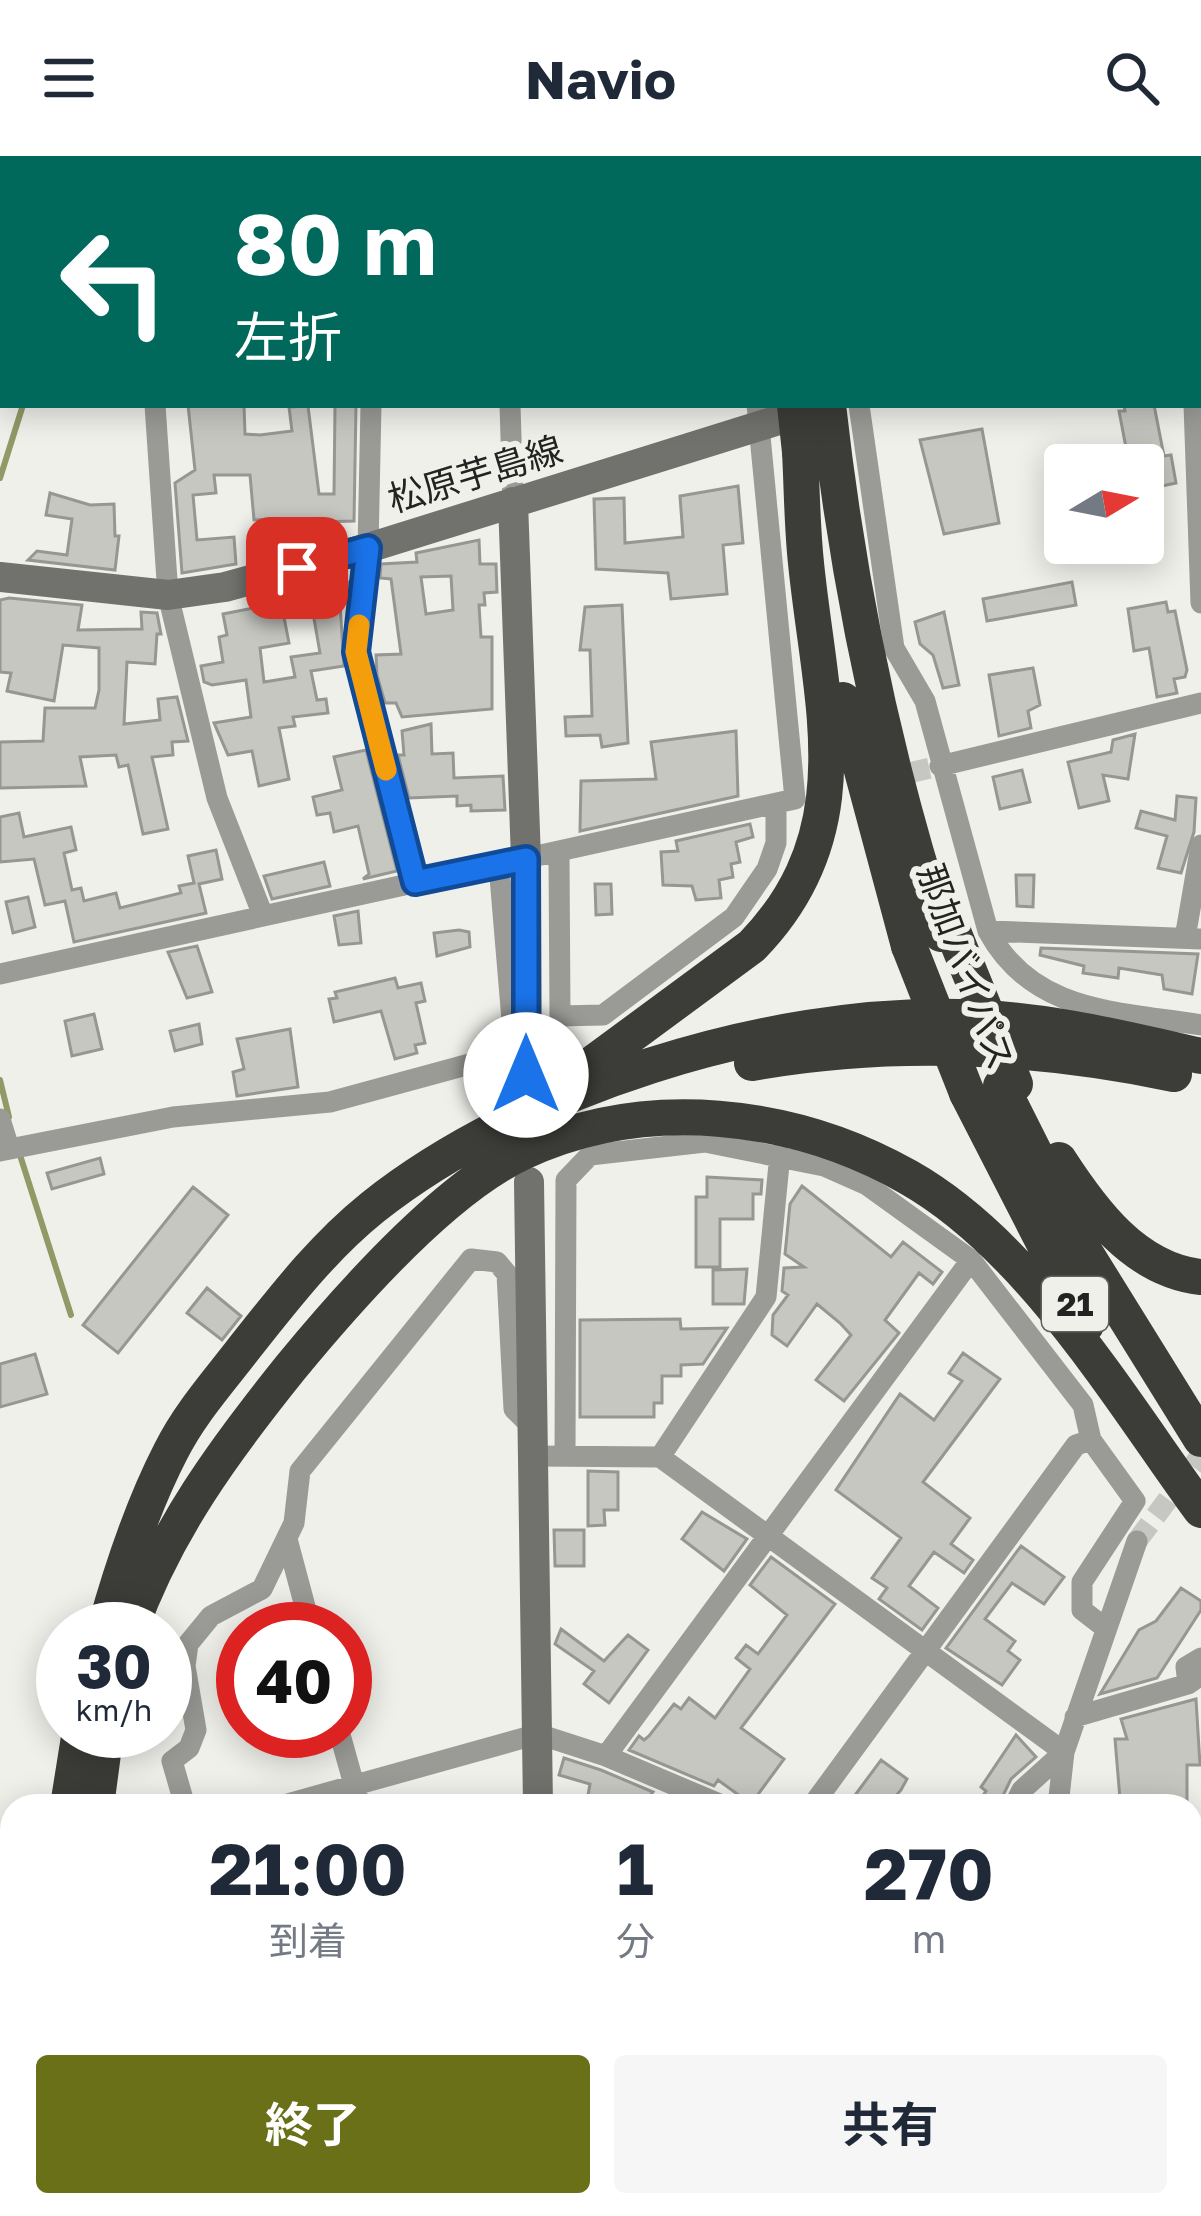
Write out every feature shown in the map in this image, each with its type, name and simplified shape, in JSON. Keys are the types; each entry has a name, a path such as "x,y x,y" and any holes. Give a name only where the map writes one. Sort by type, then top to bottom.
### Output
{"highway":[{"path":"517,1155 776,922 793,897 819,833 842,666 806,562 795,408"},
{"name":"那加バイパス","path":"827,408 842,666 865,797 947,935"},
{"name":"那加バイパス","path":"842,666 884,737 994,1088 1082,1318 1201,1508"},
{"path":"141,1602 194,1495 348,1296 431,1220 601,1084 697,1052 861,1021 1012,1020 1201,1056"},
{"path":"517,1155 645,1092 737,1065 834,1050 921,1046 1021,1052 1201,1079"},
{"path":"994,1088 1110,1229 1163,1266 1201,1277"},
{"name":"那加バイパス","path":"994,1088 1083,1249 1201,1439"},
{"path":"113,1602 135,1533 173,1447 311,1266 374,1206 517,1155 623,1124 732,1118 822,1138 911,1179 968,1221 1036,1290 1201,1508"},
{"path":"82,1758 84,1794"},
{"path":"85,1794 97,1758"}],"street":[{"path":"154,408 168,595 217,798 262,913"},
{"path":"371,408 368,548 356,652 415,882"},
{"path":"0,1119 12,1148 173,1117 330,1102 502,1055 512,1021 510,408"},
{"name":"松原芋島線","path":"0,577 168,595 225,587 513,502 758,416 808,408"},
{"path":"859,408 894,648 926,700 940,766 947,935"},
{"path":"1194,408 1201,603"},
{"path":"0,974 795,799 758,416"},
{"path":"940,766 1201,703"},
{"path":"559,854 560,1016 603,1016 734,917 767,868 776,843 776,803"},
{"path":"947,935 1193,939 1201,845"},
{"path":"512,862 526,1075"},
{"path":"947,935 1005,963 1051,994 1084,1006 1201,1025"},
{"path":"538,1794 545,1447 566,1180 590,1155 662,1143 740,1145 780,1154 867,1185 970,1260 1084,1405 1091,1440 1135,1501 1082,1582 1082,1610 1105,1628"},
{"path":"660,1457 766,1297 780,1154"},
{"path":"517,1155 545,1447"},
{"path":"182,1794 172,1761 190,1748 196,1730 185,1666 188,1644 211,1616 262,1589 294,1523 300,1471 471,1259 497,1262 507,1274 514,1409 545,1447 660,1457 1064,1752"},
{"path":"606,1756 970,1260"},
{"path":"821,1794 1076,1445 1091,1440"},
{"path":"287,1539 304,1602"},
{"path":"1059,1794 1064,1752 1137,1541"},
{"path":"1076,1717 1197,1682 1186,1667 1201,1658"},
{"path":"363,1794 538,1734 606,1756 696,1794"},
{"path":"1020,1794 1064,1752"},
{"path":"346,1758 356,1794"}],"building":[{"path":"188,408 244,408 245,434 260,435 292,431 289,408 308,408 319,494 334,494 335,408 356,408 354,521 320,522 323,540 258,558 276,552 271,519 254,520 250,475 214,475 216,493 193,495 197,540 234,537 236,564 182,573 175,483 195,470"},
{"path":"1155,408 1162,444 1125,444 1119,411"},
{"path":"982,429 999,523 944,534 920,440"},
{"path":"1171,455 1176,483 1164,486 1164,456"},
{"path":"738,486 743,543 723,545 727,594 671,599 668,573 596,569 594,499 624,498 625,543 683,537 680,496"},
{"path":"50,493 90,505 114,504 115,536 119,536 115,570 28,560 37,551 67,555 72,519 46,515"},
{"path":"479,540 480,564 496,564 497,592 484,593 485,605 479,605 481,637 492,637 492,709 402,717 396,703 385,703 376,655 401,654 391,579 380,578 381,564 417,562 416,553","holes":["451,576 453,610 426,614 421,577"]},
{"path":"349,582 347,603 340,604 344,666 311,671 317,700 326,699 328,713 293,717 295,726 279,728 289,779 259,786 252,751 228,755 214,723 251,717 246,680 212,685 204,682 201,666 223,662 219,637 227,635 223,614 264,606 263,597 305,585 306,591","holes":["312,607 320,653 291,657 295,677 264,682 260,648 289,643 283,612"]},
{"path":"1072,582 1076,605 987,621 983,599"},
{"path":"0,600 82,605 78,630 142,629 141,612 157,613 161,634 157,634 155,664 127,662 124,724 160,720 158,699 177,697 188,741 172,742 173,755 152,757 168,829 143,834 128,765 119,767 116,755 80,757 86,786 0,788 0,742 43,741 45,708 95,708 99,690 99,648 63,645 54,701 7,691 11,673 0,672"},
{"path":"1166,602 1168,612 1175,611 1187,670 1185,677 1174,679 1177,693 1157,697 1149,648 1134,651 1128,609"},
{"path":"622,605 628,743 602,747 600,735 566,736 565,717 592,716 590,650 580,650 585,607"},
{"path":"944,612 959,685 943,688 933,655 920,644 915,622"},
{"path":"1033,668 1040,705 1028,711 1031,728 999,736 989,675"},
{"path":"431,724 432,754 453,753 454,778 503,776 505,810 471,811 471,805 457,806 457,796 409,798 398,755 404,755 402,731"},
{"path":"736,731 738,796 580,831 581,781 656,779 651,742"},
{"path":"1135,734 1128,779 1103,775 1109,801 1079,808 1068,762 1111,752 1113,740"},
{"path":"366,750 397,871 363,879 369,874 358,826 334,832 330,813 317,815 313,797 342,790 334,757"},
{"path":"1022,770 1030,802 1000,809 993,777"},
{"path":"1177,796 1196,798 1194,832 1181,873 1158,868 1167,836 1136,828 1141,811 1175,820"},
{"path":"19,813 24,837 71,827 76,850 64,853 72,890 81,888 84,901 116,893 120,908 181,893 179,886 194,883 188,856 216,850 222,879 199,884 206,913 74,942 65,901 45,905 34,859 0,862 0,817"},
{"path":"750,824 753,837 736,842 740,862 731,864 733,877 719,880 721,898 696,900 692,886 663,885 661,852 678,851 676,841"},
{"path":"324,862 330,886 272,899 264,876"},
{"path":"1016,875 1034,875 1033,907 1017,906"},
{"path":"595,884 611,884 612,914 596,915"},
{"path":"28,897 35,927 13,933 6,902"},
{"path":"358,911 361,943 339,945 334,916"},
{"path":"469,932 470,947 437,956 434,933"},
{"path":"197,946 212,992 187,998 168,952"},
{"path":"1041,948 1198,954 1192,994 1164,989 1162,975 1119,968 1118,978 1083,973 1084,966 1040,955"},
{"path":"395,978 398,988 421,983 425,1001 416,1003 425,1043 415,1045 417,1053 395,1059 381,1011 334,1022 329,999 337,998 335,992"},
{"path":"94,1014 102,1049 72,1056 65,1021"},
{"path":"199,1024 202,1044 175,1051 170,1031"},
{"path":"290,1029 298,1087 237,1096 233,1072 244,1069 237,1039"},
{"path":"100,1158 104,1174 52,1189 47,1173"},
{"path":"707,1177 762,1180 761,1194 753,1194 753,1219 720,1219 720,1267 696,1267 696,1197 707,1197"},
{"path":"802,1186 891,1257 903,1242 942,1272 933,1284 919,1273 885,1320 899,1333 844,1401 816,1380 851,1335 840,1323 817,1304 787,1346 772,1335 773,1315 788,1295 782,1291 784,1268 804,1267 785,1254 790,1204"},
{"path":"193,1187 228,1215 118,1353 83,1325"},
{"path":"747,1269 744,1304 713,1304 713,1270"},
{"path":"207,1288 241,1316 222,1340 187,1313"},
{"path":"680,1319 681,1329 727,1328 703,1364 681,1365 681,1376 662,1376 662,1403 654,1403 654,1417 580,1417 580,1320"},
{"path":"963,1353 1000,1379 923,1482 970,1518 951,1544 973,1560 964,1573 934,1552 909,1586 938,1608 922,1630 879,1599 887,1588 872,1578 901,1538 836,1490 900,1394 934,1420 962,1381 949,1373"},
{"path":"35,1354 47,1394 0,1407 0,1364"},
{"path":"588,1471 618,1472 618,1510 604,1510 605,1525 588,1526"},
{"path":"702,1512 747,1539 724,1571 682,1539"},
{"path":"554,1530 584,1530 584,1566 555,1566"},
{"path":"1021,1546 1064,1577 1044,1604 1012,1583 985,1619 1015,1641 1008,1651 1020,1660 1002,1685 946,1648"},
{"path":"771,1557 835,1604 741,1728 784,1759 758,1794 737,1794 718,1780 714,1786 629,1750 639,1736 644,1740 649,1736 674,1704 681,1709 689,1698 715,1718 750,1669 736,1658 746,1645 758,1654 787,1615 750,1585"},
{"path":"1181,1588 1201,1601 1201,1610 1157,1678 1100,1694 1139,1630 1156,1621"},
{"path":"561,1629 604,1661 628,1635 648,1650 609,1703 584,1684 594,1671 555,1644"},
{"path":"1196,1699 1200,1765 1187,1765 1187,1794 1120,1794 1115,1739 1127,1739 1121,1719"},
{"path":"1016,1735 1036,1757 1011,1779 1004,1794 984,1794 981,1787"},
{"path":"564,1758 653,1792 588,1794 590,1784 559,1775"},
{"path":"881,1760 907,1779 898,1794 856,1794"}],"waterway":[{"path":"0,478 22,408"},
{"path":"0,1080 9,1117"},
{"path":"19,1152 71,1315"}],"tunnel":[{"path":"818,793 940,766"},
{"path":"1137,1541 1201,1455"}],"slow traffic":[{"path":"359,625 356,652 386,770"}],"route":[{"path":"297,568 368,548 356,652 415,882 526,859 526,1075"}]}
